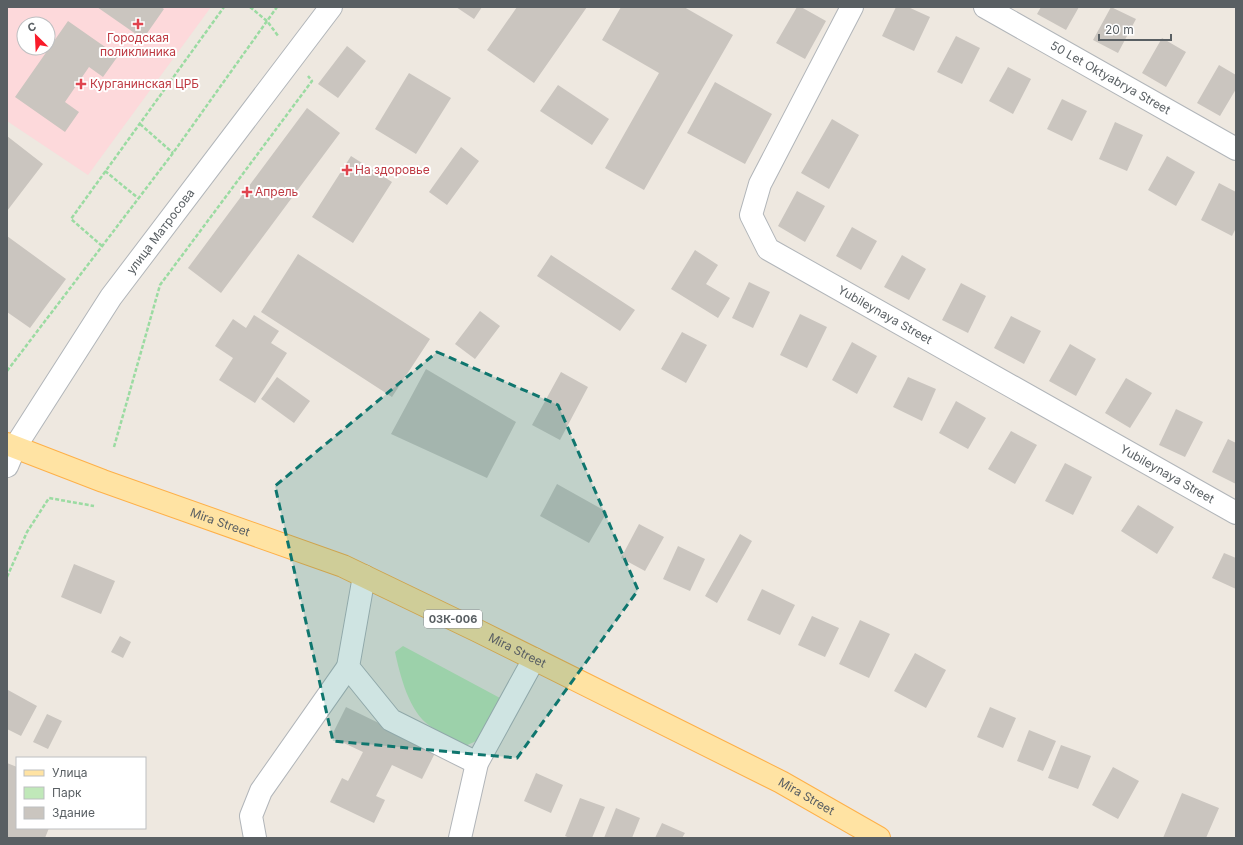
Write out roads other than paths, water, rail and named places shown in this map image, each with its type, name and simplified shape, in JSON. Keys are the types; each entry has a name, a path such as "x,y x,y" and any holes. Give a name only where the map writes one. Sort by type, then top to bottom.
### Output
{"main road":[{"name":"Mira Street","path":"11,445 103,481 344,566 781,782 879,838"}],"street":[{"name":"улица Матросова","path":"7,466 11,445 111,297 331,7"},
{"name":"Yubileynaya Street","path":"852,7 760,184 751,215 768,248 1236,513"},
{"name":"50 Let Oktyabrya Street","path":"985,7 1236,149"},
{"path":"255,838 251,816 262,792 348,667 364,576"},
{"path":"460,838 477,763 534,659"},
{"path":"348,667 391,720 477,763"}],"place":[{"name":"Городская поликлиника","path":"138,24"},
{"name":"Курганинская ЦРБ","path":"81,84"},
{"name":"На здоровье","path":"347,170"},
{"name":"Апрель","path":"247,192"}]}
